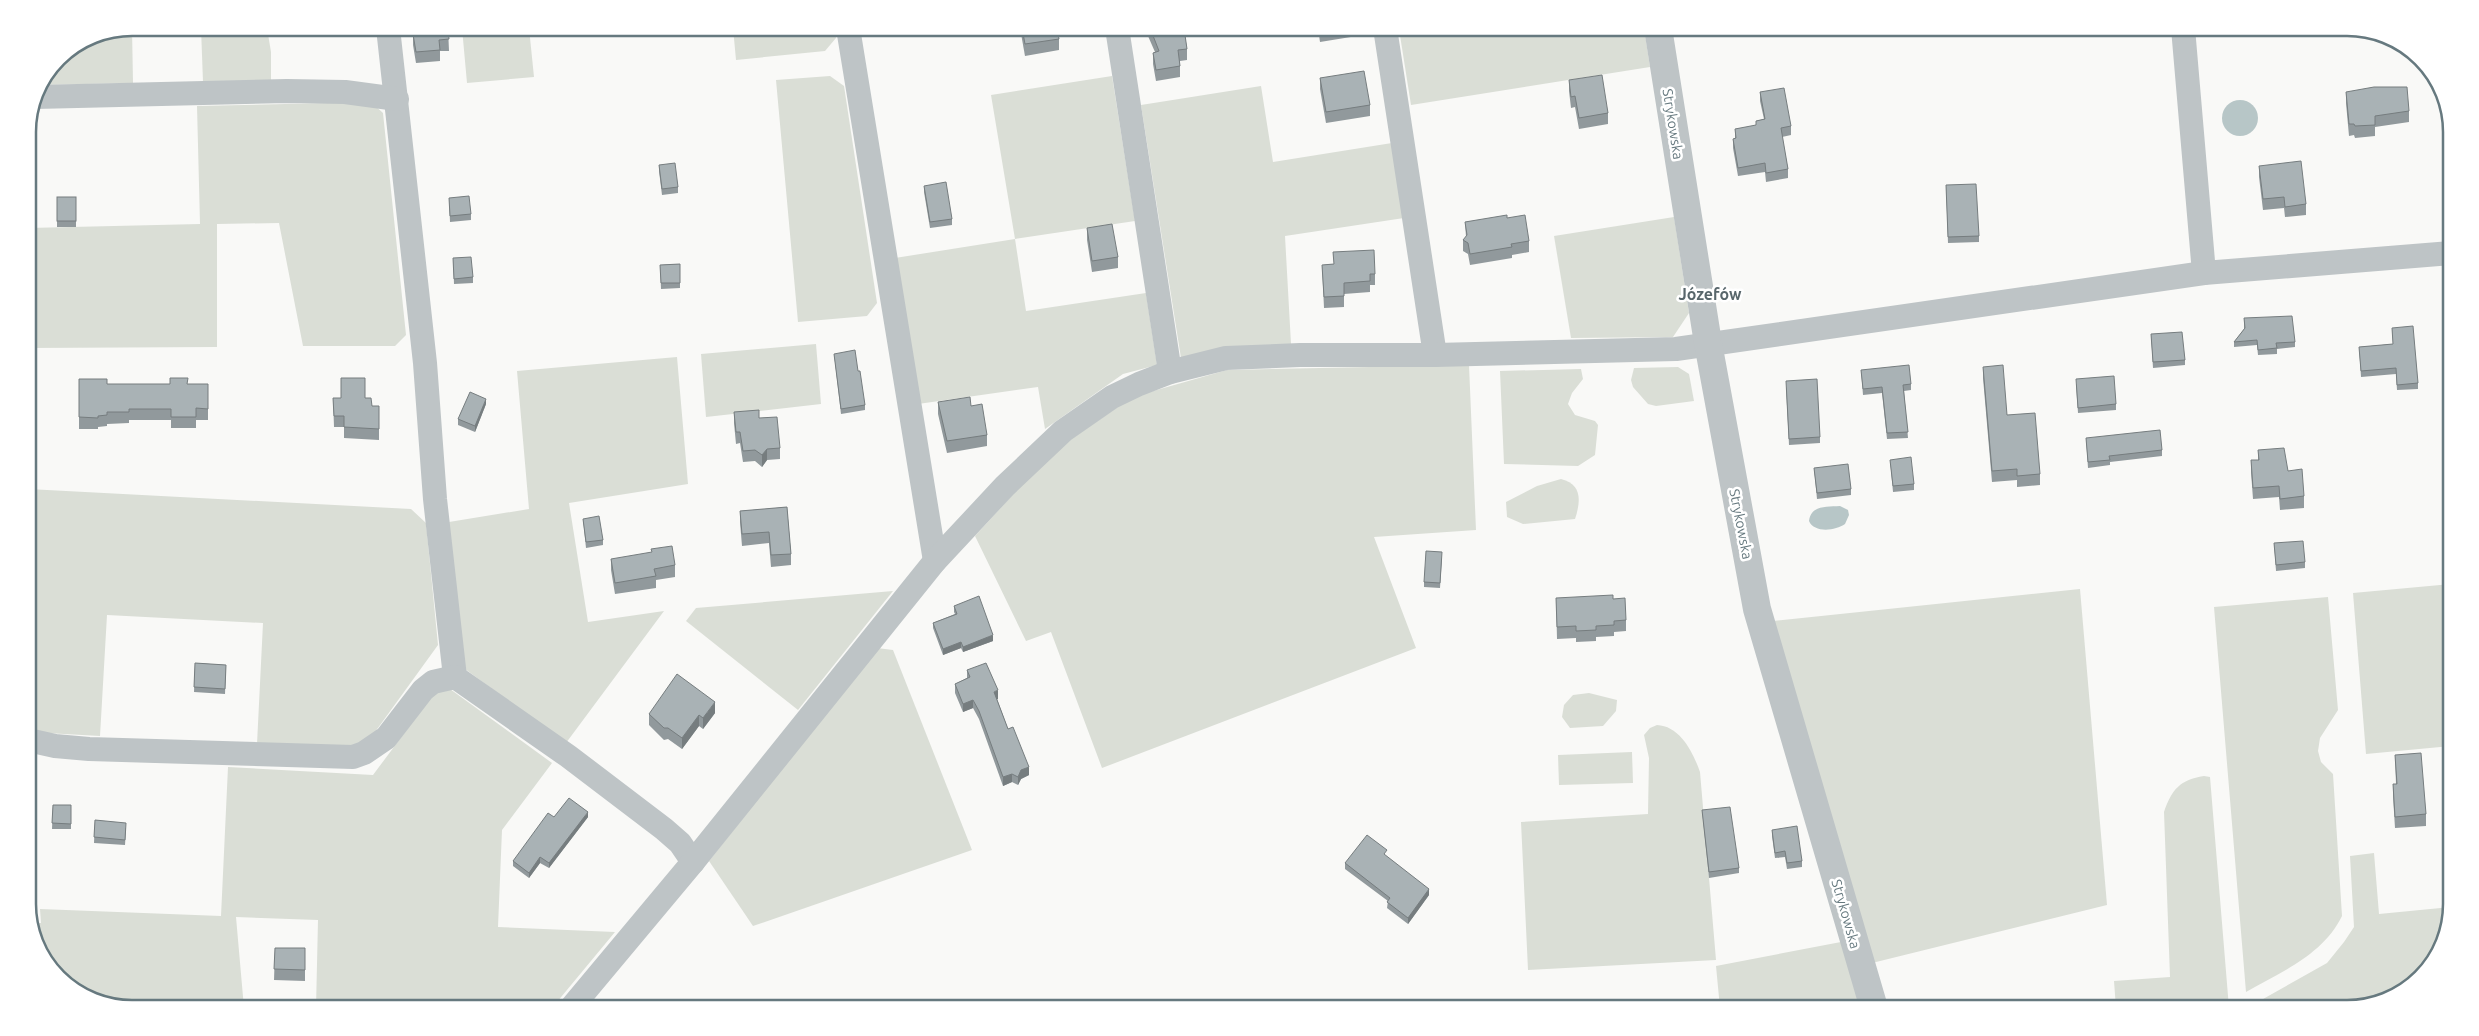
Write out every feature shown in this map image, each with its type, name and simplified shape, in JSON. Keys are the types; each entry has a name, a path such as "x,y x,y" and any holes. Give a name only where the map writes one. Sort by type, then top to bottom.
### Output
{"street":[{"path":"389,36 425,363 435,499 455,677"},
{"path":"849,36 935,561"},
{"path":"1118,36 1170,372"},
{"path":"1386,36 1434,355"},
{"name":"Strykowska","path":"1659,36 1708,343 1757,609 1872,1000"},
{"path":"2184,36 2204,273"},
{"path":"44,97 288,91 345,92 397,99"},
{"path":"578,1000 693,862 935,561 1004,486 1063,431 1112,397 1170,372 1226,358 1300,354 1434,355 1676,349 2204,273 2443,254"},
{"path":"36,742 55,746 89,749 353,757 364,753 386,738 423,690 433,682 455,677 568,756 664,828 680,843 693,862"}],"shaded area":[{"path":"132,36 133,83 49,85 60,69 84,49 102,41"},
{"path":"201,36 268,36 271,52 271,80 203,82"},
{"path":"463,36 530,36 534,77 467,83"},
{"path":"734,36 836,36 825,51 736,60"},
{"path":"1400,36 1645,36 1650,67 1411,105"},
{"path":"830,76 844,86 877,303 867,316 798,322 776,80"},
{"path":"1112,76 1135,221 1015,239 991,95"},
{"path":"1261,86 1273,162 1392,143 1404,218 1285,236 1291,344 1181,358 1141,105"},
{"path":"2240,100 2247,101 2253,105 2257,111 2257,125 2253,131 2247,135 2240,136 2233,135 2227,131 2223,125 2222,118 2223,111 2227,105 2233,101"},
{"path":"371,102 383,113 406,335 395,346 303,346 279,223 217,224 217,347 36,348 36,228 200,224 197,106"},
{"path":"1674,217 1689,313 1673,337 1571,338 1554,236"},
{"path":"1015,239 1026,311 1146,293 1157,365 1123,374 1045,429 1038,387 918,404 895,258"},
{"path":"816,344 821,404 706,417 701,354"},
{"path":"677,357 688,484 569,503 588,622 664,611 566,743 465,669 449,522 529,509 517,371"},
{"path":"1469,365 1476,530 1374,537 1416,648 1102,768 1051,632 1026,641 975,536 1051,453 1132,397 1227,370"},
{"path":"1678,367 1689,374 1694,401 1656,406 1648,404 1633,387 1631,380 1634,368"},
{"path":"1581,369 1583,379 1572,393 1568,404 1575,415 1595,421 1598,425 1595,455 1578,466 1504,464 1500,371"},
{"path":"1561,479 1573,485 1578,494 1579,500 1575,519 1523,524 1507,517 1506,502 1537,486"},
{"path":"36,489 411,509 426,523 438,645 362,750 257,744 263,623 107,615 100,736 36,732"},
{"path":"1840,506 1848,510 1849,515 1845,524 1841,526 1825,530 1815,528 1809,521 1810,516 1816,509"},
{"path":"2443,585 2443,747 2366,754 2353,593"},
{"path":"2080,589 2107,905 1872,963 1773,621"},
{"path":"893,591 798,710 686,621 696,608"},
{"path":"2328,597 2338,710 2320,738 2318,751 2321,762 2333,774 2342,916 2334,930 2313,952 2246,992 2214,607"},
{"path":"877,648 893,650 972,850 753,926 709,861"},
{"path":"450,689 552,763 502,830 498,927 615,932 559,1000 316,1000 318,920 236,917 243,1000 126,1000 114,998 79,984 52,957 41,934 38,923 41,923 40,909 221,916 228,767 373,775 435,692"},
{"path":"1589,693 1617,700 1616,711 1603,726 1570,728 1562,717 1564,705 1573,695"},
{"path":"1657,725 1665,726 1672,730 1685,741 1694,756 1700,772 1716,960 1528,970 1521,822 1648,814 1649,758 1644,735 1650,728"},
{"path":"1632,752 1633,783 1559,785 1558,755"},
{"path":"2210,777 2228,1000 2115,1000 2114,981 2170,977 2164,812 2170,797 2178,787 2196,778"},
{"path":"2374,853 2379,914 2443,908 2438,934 2427,957 2400,984 2377,995 2346,1000 2261,1000 2327,963 2354,927 2350,856"},
{"path":"1841,942 1859,1000 1719,1000 1716,966"}],"building":[{"path":"413,36 449,36 449,39 439,40 440,50 416,52"},
{"path":"1024,36 1058,36 1059,39 1025,44"},
{"path":"1153,36 1185,36 1187,49 1178,50 1180,66 1156,70 1153,53 1159,51"},
{"path":"1364,71 1370,105 1326,112 1320,78"},
{"path":"1602,75 1608,113 1579,118 1575,96 1571,97 1569,80"},
{"path":"2374,87 2407,87 2409,111 2375,116 2375,125 2355,126 2354,124 2349,124 2346,92"},
{"path":"1784,88 1791,126 1781,128 1788,169 1766,173 1765,163 1738,168 1733,139 1736,138 1735,129 1756,125 1756,121 1765,119 1760,92"},
{"path":"2301,161 2306,204 2285,207 2284,197 2263,199 2259,166"},
{"path":"675,163 678,187 662,189 659,165"},
{"path":"946,182 952,219 930,222 924,186"},
{"path":"1976,184 1979,236 1948,237 1946,185"},
{"path":"469,196 471,214 450,216 449,198"},
{"path":"57,197 76,197 76,221 57,221"},
{"path":"1507,215 1507,218 1525,215 1529,241 1511,244 1512,247 1470,254 1468,243 1463,240 1467,235 1465,222"},
{"path":"1112,224 1118,257 1092,261 1087,228"},
{"path":"1374,250 1375,274 1370,274 1370,281 1344,283 1344,296 1324,297 1322,265 1334,264 1333,252"},
{"path":"471,257 473,277 454,279 453,258"},
{"path":"680,264 680,283 661,283 660,265"},
{"path":"2292,316 2295,342 2276,343 2277,348 2258,350 2257,340 2234,342 2245,328 2244,318"},
{"path":"2413,326 2418,383 2397,385 2396,368 2361,371 2359,347 2393,344 2392,328"},
{"path":"2182,332 2185,360 2153,362 2151,334"},
{"path":"855,350 865,405 841,409 834,354"},
{"path":"1909,365 1911,384 1903,385 1908,432 1887,433 1882,387 1863,389 1861,370"},
{"path":"2003,365 2007,415 2035,413 2040,474 2017,476 2017,469 1992,471 1983,367"},
{"path":"2114,376 2116,404 2078,408 2076,379"},
{"path":"170,378 188,378 187,384 208,384 208,409 196,408 196,417 171,417 171,409 129,409 129,412 107,412 107,415 98,416 98,418 79,417 79,379 107,379 107,384 170,384"},
{"path":"341,378 365,378 365,398 371,398 372,406 379,406 379,429 344,427 344,416 334,416 333,398 341,398"},
{"path":"1817,379 1820,437 1789,439 1786,381"},
{"path":"470,392 486,399 475,426 458,419"},
{"path":"970,397 971,406 982,404 987,435 947,441 938,402"},
{"path":"759,410 759,418 777,417 780,448 767,449 762,455 755,450 743,451 740,432 736,432 734,412"},
{"path":"2160,430 2162,450 2109,456 2110,460 2088,462 2086,438"},
{"path":"2284,448 2288,471 2302,469 2304,496 2280,499 2279,486 2253,488 2251,460 2259,460 2258,450"},
{"path":"1911,457 1914,484 1893,486 1890,460"},
{"path":"1848,464 1851,489 1817,493 1814,468"},
{"path":"787,507 791,554 771,555 769,532 742,534 740,511"},
{"path":"599,516 603,540 586,542 583,519"},
{"path":"2303,541 2305,562 2276,565 2274,543"},
{"path":"672,546 675,565 654,569 656,576 615,583 611,559 652,552 651,549"},
{"path":"1426,551 1442,552 1440,583 1424,582"},
{"path":"1613,595 1613,599 1625,598 1626,620 1614,621 1614,625 1596,626 1596,630 1576,631 1576,626 1557,627 1556,598"},
{"path":"979,596 993,635 963,647 961,642 943,649 933,623 957,614 954,606"},
{"path":"195,663 226,665 225,689 194,687"},
{"path":"986,663 998,690 994,692 1008,729 1013,727 1029,767 1021,770 1018,777 1012,774 1003,777 979,711 973,700 963,704 955,684 970,677 967,670"},
{"path":"677,674 715,702 703,718 699,715 682,738 668,728 664,728 649,714"},
{"path":"2421,753 2426,814 2395,817 2393,784 2397,784 2395,755"},
{"path":"569,798 588,812 549,863 540,857 529,873 513,861 548,813 554,817"},
{"path":"53,805 71,805 71,824 52,823"},
{"path":"1730,807 1739,868 1709,872 1702,810"},
{"path":"95,820 126,823 125,840 94,837"},
{"path":"1797,826 1802,861 1787,863 1785,851 1775,853 1772,830"},
{"path":"1367,835 1387,850 1384,854 1429,889 1408,918 1387,902 1390,898 1345,863"},
{"path":"275,948 305,948 305,970 274,969"}],"district":[{"name":"Józefów","path":"1710,294"}]}
